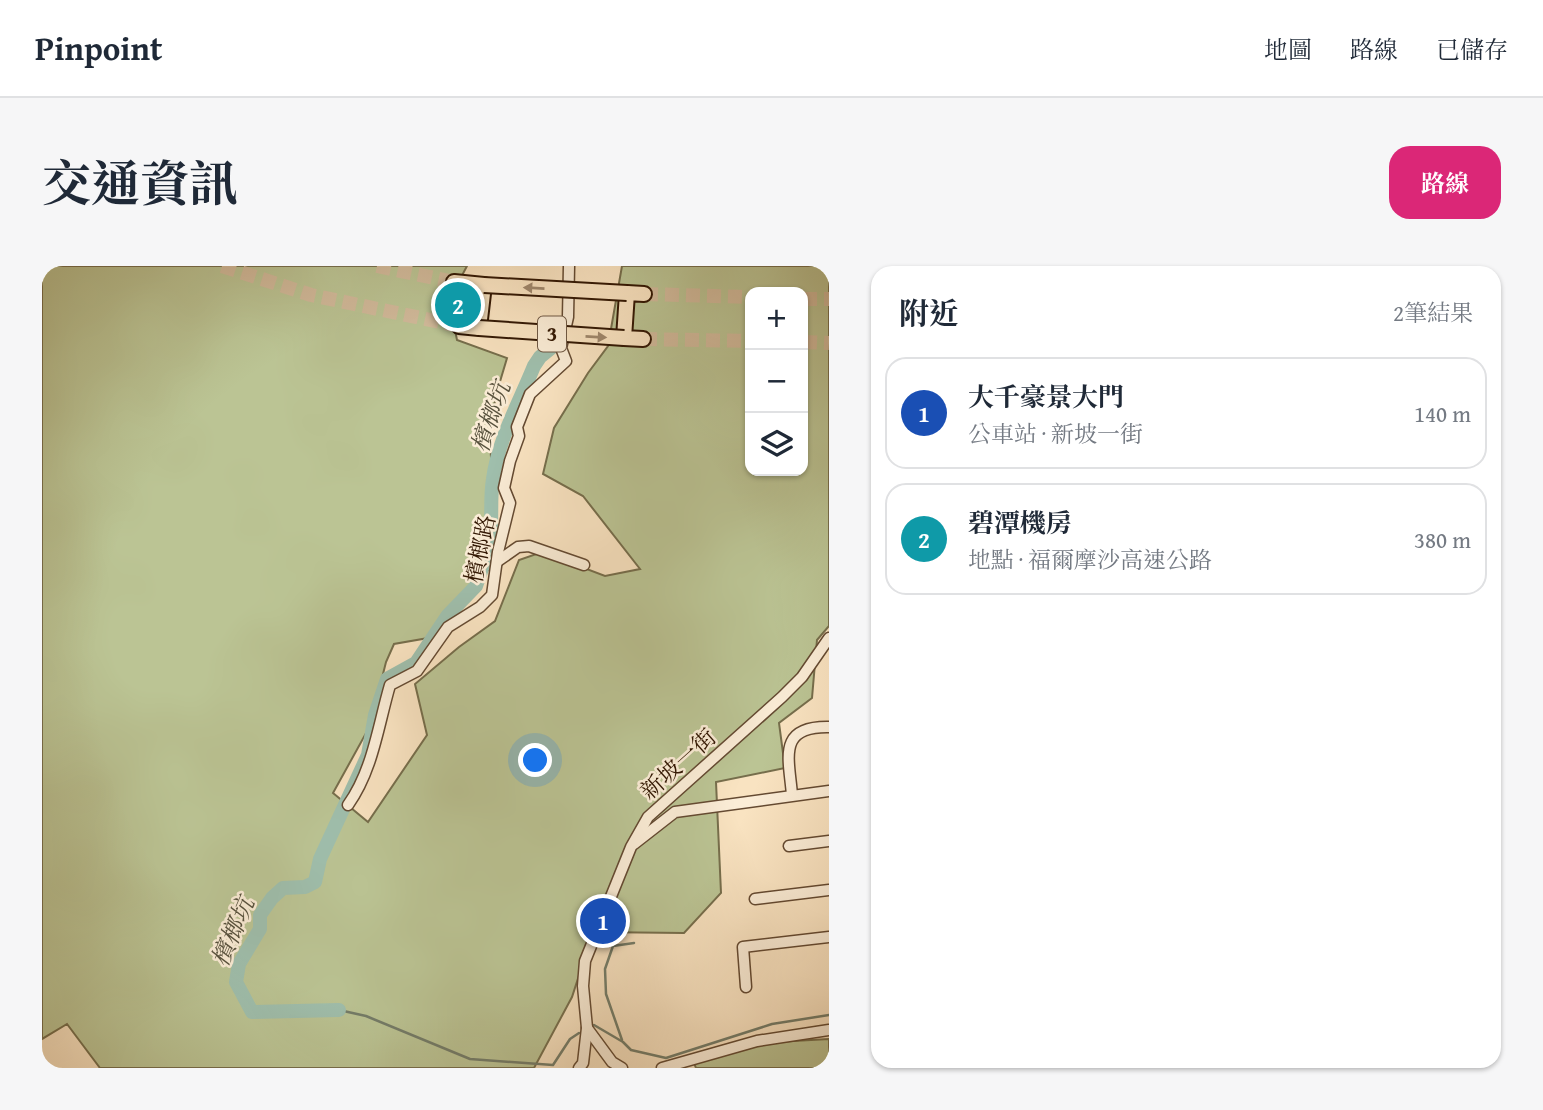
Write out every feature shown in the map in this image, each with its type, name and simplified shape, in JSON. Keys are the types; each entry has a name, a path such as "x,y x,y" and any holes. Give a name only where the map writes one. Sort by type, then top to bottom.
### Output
{"highway":[{"name":"3","path":"454,282 644,294"},
{"path":"479,328 484,285"},
{"path":"624,338 627,293"},
{"name":"3","path":"459,326 643,339"}],"street":[{"name":"檳榔路","path":"348,805 368,769 390,685 417,671 448,627 480,607 492,595 510,503 504,488 519,436 517,426 530,394 566,360 561,348 568,317 569,266"},
{"path":"498,561 518,547 529,546 584,565"},
{"name":"新坡一街","path":"579,1068 583,1063 587,1028 583,986 585,961 631,847 648,817 782,697 802,677 829,638"},
{"path":"792,795 788,749 792,741 800,731 814,726 829,727"},
{"path":"631,847 676,813 829,792"},
{"path":"789,846 829,841"},
{"path":"755,899 829,890"},
{"path":"746,987 743,947 829,937"},
{"path":"587,1028 612,1062 622,1068"},
{"path":"662,1068 757,1041 829,1030"}],"green space":[{"path":"42,266 467,266 449,300 457,340 507,358 489,433 493,481 488,570 428,638 394,644 386,662 370,726 333,793 368,822 427,735 415,684 495,621 519,560 542,552 605,576 640,569 583,496 543,474 554,428 608,346 622,266 829,266 829,626 817,640 812,698 779,723 785,768 716,782 721,893 684,933 593,932 572,997 534,1068 100,1068 67,1024 42,1039"},
{"path":"829,1039 829,1068 696,1068 692,1058 739,1044"}],"waterway":[{"name":"檳榔坑","path":"488,550 492,488 499,450 534,366 551,348"},
{"name":"檳榔坑","path":"339,1010 252,1012 236,982 239,964 260,929 260,915 272,898 283,888 305,887 315,882 320,859 368,755 375,715 387,679 416,663 448,615 476,586 486,557"},
{"path":"622,1040 606,994 605,969 613,946 634,943"},
{"name":"檳榔坑","path":"339,1010 366,1016 470,1059 553,1065 570,1039 579,1033"},
{"name":"檳榔坑","path":"594,1025 623,1042 631,1050 666,1058 772,1024 829,1015"}],"tunnel":[{"path":"222,266 311,295 459,326"},
{"path":"377,266 454,282"},
{"path":"644,294 745,297"},
{"path":"808,299 829,299"},
{"path":"643,339 745,341"},
{"path":"808,342 829,343"}],"place":[{"name":"碧潭機房","path":"458,305"},
{"name":"大千豪景大門","path":"603,921"}]}
